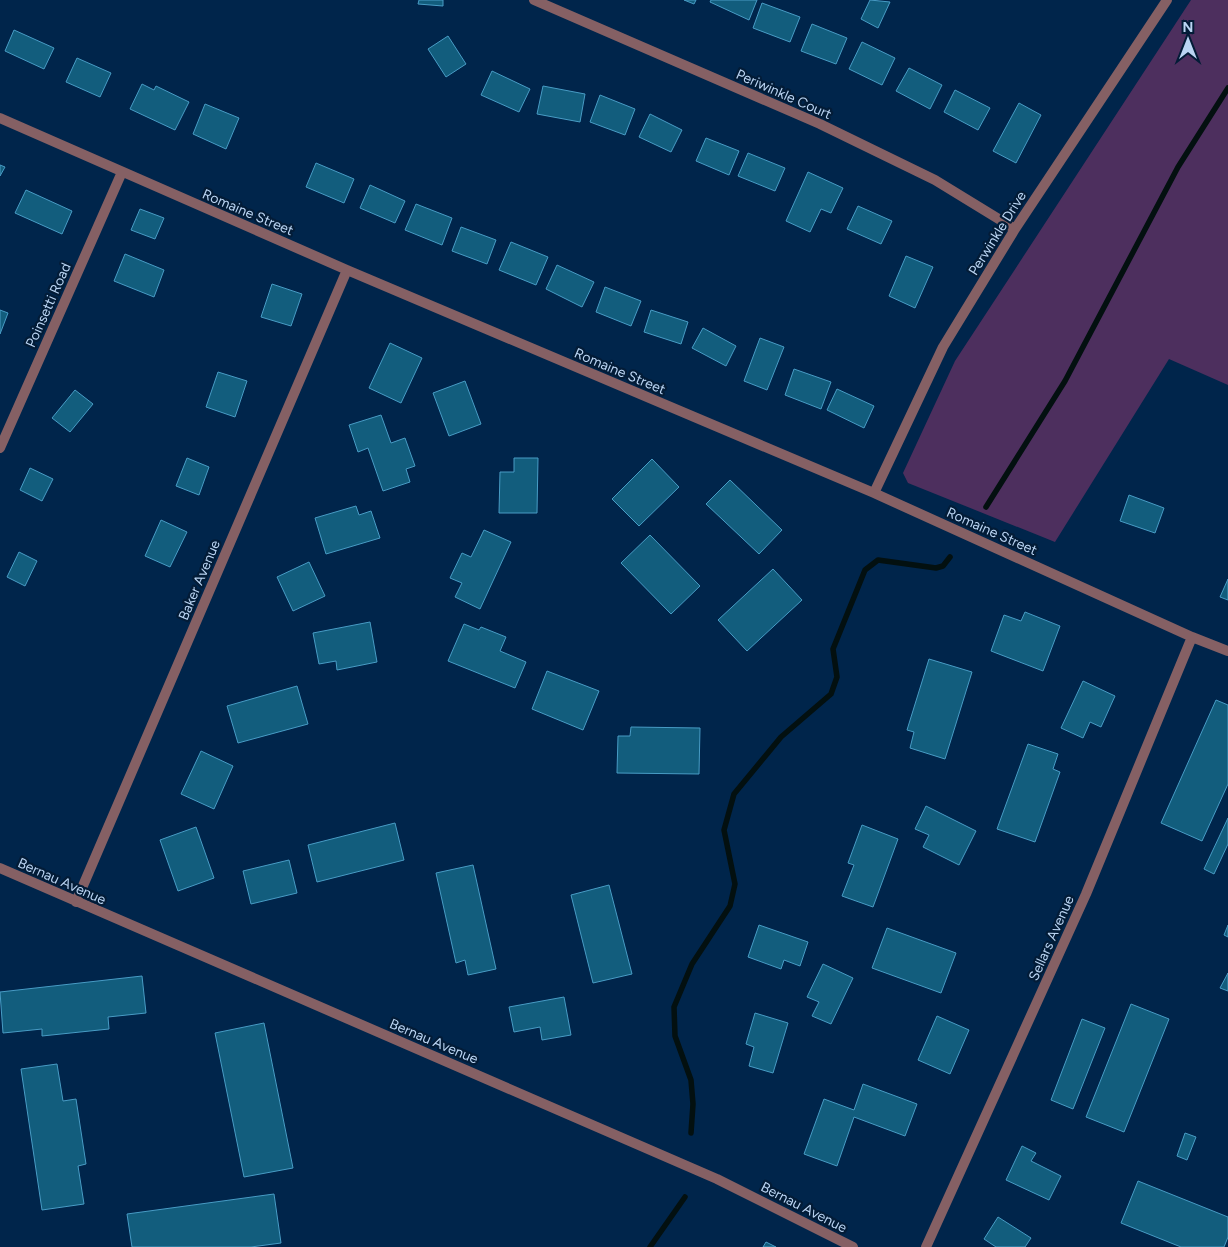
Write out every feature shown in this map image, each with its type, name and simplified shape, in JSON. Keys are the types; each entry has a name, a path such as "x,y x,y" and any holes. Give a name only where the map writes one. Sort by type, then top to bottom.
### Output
{"street":[{"name":"Periwinkle Court","path":"534,0 820,124 935,180 1015,229"},
{"name":"Perwinkle Drive","path":"874,493 943,347 1015,229 1167,0"},
{"name":"Romaine Street","path":"0,118 347,270 874,493 1192,637 1228,651"},
{"name":"Poinsetti Road","path":"0,448 122,172"},
{"name":"Baker Avenue","path":"76,902 347,270"},
{"name":"Sellars Avenue","path":"926,1247 1086,894 1192,637"},
{"name":"Bernau Avenue","path":"0,868 616,1134 717,1179 853,1247"}],"shaded area":[{"path":"1191,0 1228,0 1228,385 1169,359 1055,542 908,483 903,473 955,361"}],"building":[{"path":"419,0 443,0 443,6 418,4"},
{"path":"684,0 696,0 694,4"},
{"path":"711,0 757,0 749,20 710,2"},
{"path":"870,0 890,2 878,28 861,19"},
{"path":"762,3 800,17 790,42 753,28"},
{"path":"812,24 847,38 836,64 801,51"},
{"path":"14,30 54,48 44,69 5,51"},
{"path":"448,36 466,64 446,77 428,49"},
{"path":"862,42 895,58 882,85 849,69"},
{"path":"77,58 111,73 100,97 66,82"},
{"path":"909,68 942,85 930,109 896,91"},
{"path":"492,71 530,89 519,112 481,95"},
{"path":"142,84 154,90 156,86 189,102 175,130 130,109"},
{"path":"543,86 585,94 580,122 537,114"},
{"path":"955,90 990,108 978,130 944,112"},
{"path":"600,95 635,109 625,135 590,122"},
{"path":"1019,103 1041,115 1016,163 993,151"},
{"path":"205,104 239,118 226,149 193,134"},
{"path":"650,114 682,130 671,152 639,137"},
{"path":"706,138 739,151 729,175 696,161"},
{"path":"748,153 785,168 775,191 738,176"},
{"path":"316,163 354,179 344,203 306,187"},
{"path":"0,165 5,167 0,176"},
{"path":"808,172 843,188 831,213 821,209 810,232 786,221"},
{"path":"370,185 405,201 395,223 360,208"},
{"path":"26,190 72,211 62,234 15,213"},
{"path":"416,204 452,218 442,245 405,230"},
{"path":"858,206 892,221 881,244 847,229"},
{"path":"140,209 164,218 155,239 131,230"},
{"path":"461,227 496,240 487,264 452,251"},
{"path":"511,242 548,257 536,285 499,270"},
{"path":"125,254 164,270 154,297 114,281"},
{"path":"906,256 933,267 915,308 889,296"},
{"path":"557,265 594,282 582,307 546,289"},
{"path":"272,284 302,294 291,326 261,317"},
{"path":"605,287 641,301 631,326 596,312"},
{"path":"0,310 8,313 0,334"},
{"path":"651,310 688,322 681,344 644,332"},
{"path":"703,328 736,346 726,366 692,348"},
{"path":"760,338 784,347 767,390 744,381"},
{"path":"390,343 422,358 401,403 369,388"},
{"path":"794,369 831,382 821,409 785,395"},
{"path":"218,372 247,381 235,417 206,407"},
{"path":"465,381 481,424 449,436 433,393"},
{"path":"837,389 874,406 864,428 827,410"},
{"path":"75,390 93,404 70,432 52,418"},
{"path":"381,415 391,443 405,438 415,466 406,469 410,482 383,491 368,448 358,452 349,425"},
{"path":"187,458 209,467 199,495 176,486"},
{"path":"514,458 538,458 537,513 499,513 500,472 514,472"},
{"path":"652,459 679,487 639,526 612,499"},
{"path":"30,468 53,479 42,501 20,490"},
{"path":"730,480 782,530 759,554 706,504"},
{"path":"1129,495 1164,508 1155,533 1120,521"},
{"path":"356,506 359,515 371,511 380,538 326,554 315,518"},
{"path":"161,520 187,532 170,567 145,556"},
{"path":"484,530 511,542 480,609 455,597 462,583 450,578 462,553 471,557"},
{"path":"650,535 700,586 671,614 621,563"},
{"path":"19,552 37,561 25,586 7,577"},
{"path":"309,562 325,596 293,611 277,577"},
{"path":"773,569 802,600 747,651 718,620"},
{"path":"1228,579 1228,600 1220,597"},
{"path":"1025,612 1060,626 1043,671 991,651 1004,615 1021,621"},
{"path":"370,622 377,662 337,670 336,661 319,664 313,633"},
{"path":"464,624 479,630 481,627 506,637 500,651 526,662 515,688 448,661"},
{"path":"929,659 972,672 945,759 910,748 914,732 907,730"},
{"path":"547,671 599,691 583,730 532,709"},
{"path":"1083,681 1115,696 1101,727 1090,722 1083,738 1061,728"},
{"path":"297,686 308,724 238,743 227,706"},
{"path":"1216,700 1228,705 1228,784 1202,841 1161,823"},
{"path":"631,727 700,728 699,774 617,773 618,736 630,736"},
{"path":"1028,744 1058,754 1053,769 1060,772 1035,842 997,829"},
{"path":"201,751 233,766 214,809 181,794"},
{"path":"926,806 976,831 959,865 923,847 929,835 915,829"},
{"path":"1228,818 1228,844 1214,874 1204,869"},
{"path":"395,823 404,860 317,882 308,845"},
{"path":"862,825 898,839 873,907 842,896 854,865 848,863"},
{"path":"196,827 214,878 178,891 160,840"},
{"path":"289,860 297,893 251,904 243,871"},
{"path":"473,865 496,969 468,975 465,960 456,963 436,873"},
{"path":"609,885 632,974 593,983 571,895"},
{"path":"759,925 808,942 800,966 784,960 781,969 748,957"},
{"path":"1228,925 1228,937 1224,935"},
{"path":"887,928 956,953 941,993 872,968"},
{"path":"823,964 853,978 831,1024 812,1016 819,1002 807,997"},
{"path":"1228,973 1228,991 1220,988"},
{"path":"142,976 146,1013 108,1017 109,1029 42,1036 42,1029 3,1033 0,992"},
{"path":"564,997 571,1035 542,1040 540,1027 514,1032 509,1007"},
{"path":"1131,1004 1169,1019 1124,1132 1086,1117"},
{"path":"755,1013 788,1023 773,1073 749,1066 754,1047 746,1044"},
{"path":"937,1016 969,1030 950,1074 918,1060"},
{"path":"1082,1019 1105,1028 1073,1109 1051,1100"},
{"path":"264,1023 293,1168 244,1177 215,1033"},
{"path":"57,1064 63,1101 76,1099 86,1164 78,1166 84,1204 42,1210 21,1069"},
{"path":"863,1084 917,1104 905,1136 854,1117 837,1166 804,1154 824,1099 854,1110"},
{"path":"1185,1133 1196,1137 1187,1160 1177,1156"},
{"path":"1022,1146 1036,1153 1031,1161 1061,1176 1049,1200 1006,1180"},
{"path":"1138,1181 1228,1217 1228,1237 1224,1247 1181,1247 1121,1223"},
{"path":"274,1194 281,1243 251,1247 132,1247 127,1214"},
{"path":"998,1217 1031,1238 1025,1247 996,1247 984,1239"},
{"path":"766,1242 776,1247 763,1247"}],"waterway":[{"path":"986,507 1065,381 1178,167 1228,88"},
{"path":"691,1133 693,1104 691,1080 675,1036 674,1007 692,964 730,906 735,884 724,830 734,794 781,737 831,694 837,677 833,649 865,570 878,560 936,568 943,566 950,557"},
{"path":"650,1247 685,1197"}]}
